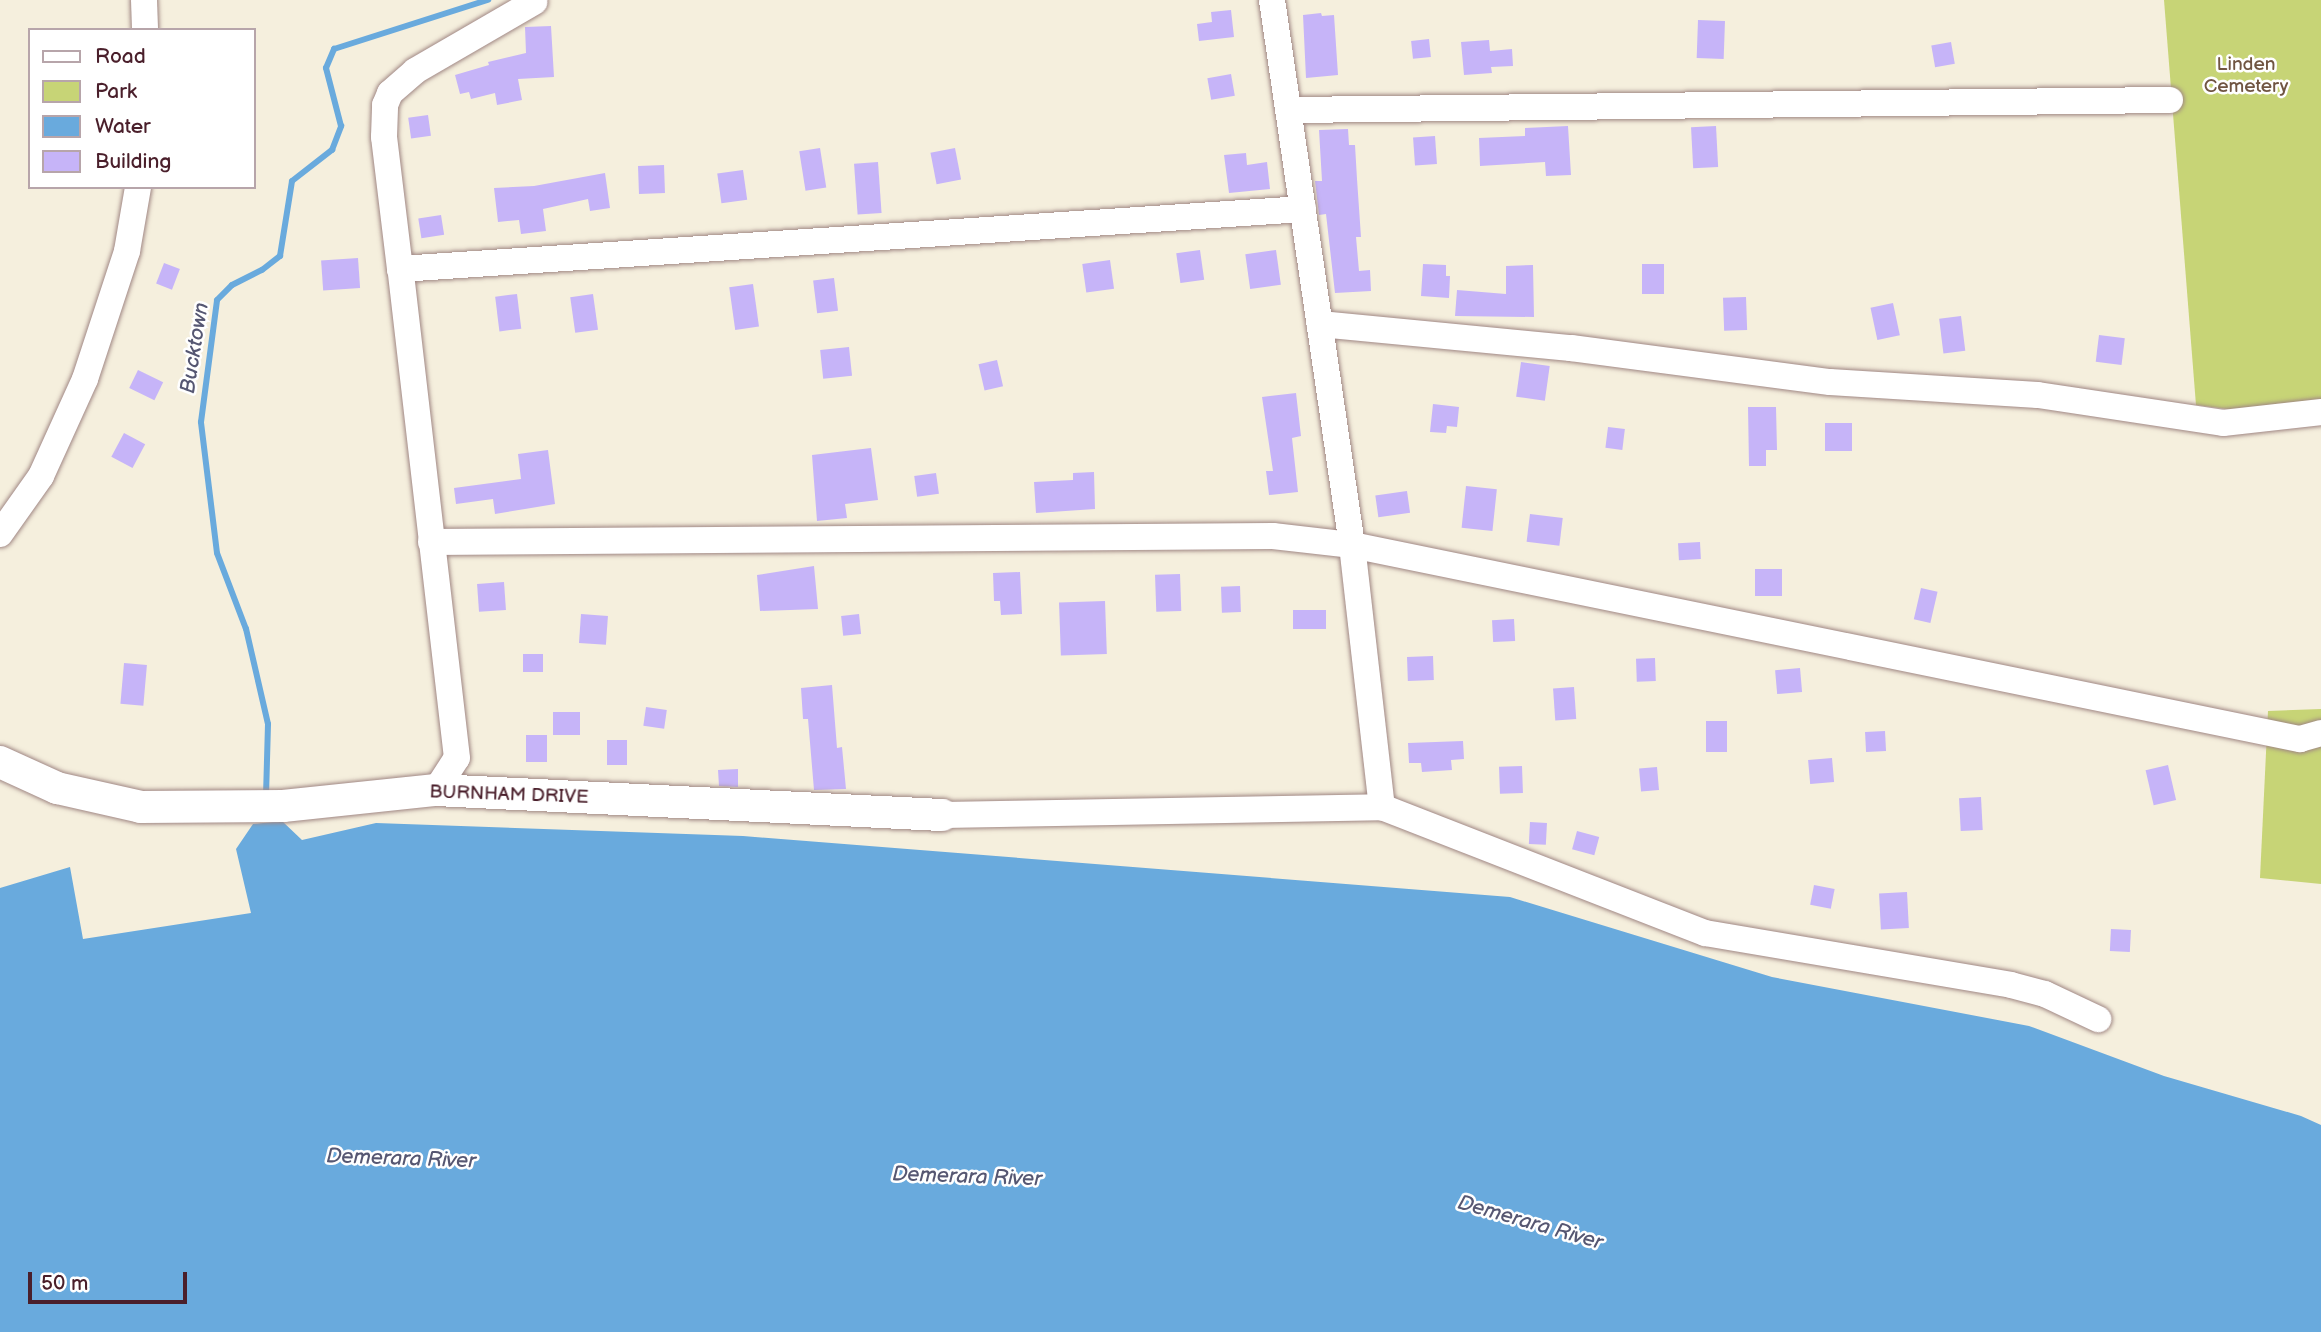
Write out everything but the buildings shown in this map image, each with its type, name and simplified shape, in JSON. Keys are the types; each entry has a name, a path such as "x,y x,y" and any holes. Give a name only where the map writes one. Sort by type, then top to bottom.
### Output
{"street":[{"path":"144,0 145,28"},
{"path":"1272,0 1352,545 1382,807"},
{"path":"436,790 457,758 384,137 385,105 390,93 415,71 534,2"},
{"path":"1289,110 2170,100"},
{"path":"0,534 41,476 85,379 127,251 138,189"},
{"path":"400,269 1303,209"},
{"path":"1320,324 1571,348 1830,382 2038,396 2223,423 2321,412"},
{"path":"431,542 1273,536 1352,545 2300,739 2321,733"},
{"name":"BURNHAM DRIVE","path":"0,762 57,788 141,807 251,808 436,790 942,815"},
{"path":"942,815 1382,807 1705,933 2011,985 2045,994 2098,1019"}],"green space":[{"name":"Linden Cemetery","path":"2164,0 2321,0 2321,421 2196,405"},
{"path":"2321,709 2321,884 2260,878 2268,711"}],"water":[{"name":"Demerara River","path":"282,821 302,840 376,823 743,836 1510,897 1772,977 2029,1026 2164,1076 2301,1116 2321,1125 2321,1332 0,1332 0,888 70,867 83,939 251,913 236,849 253,824"}],"waterway":[{"name":"Bucktown","path":"266,796 268,724 246,629 217,553 201,422 217,300 232,285 262,270 280,256 292,181 332,150 341,126 326,68 334,49 488,0"}]}
